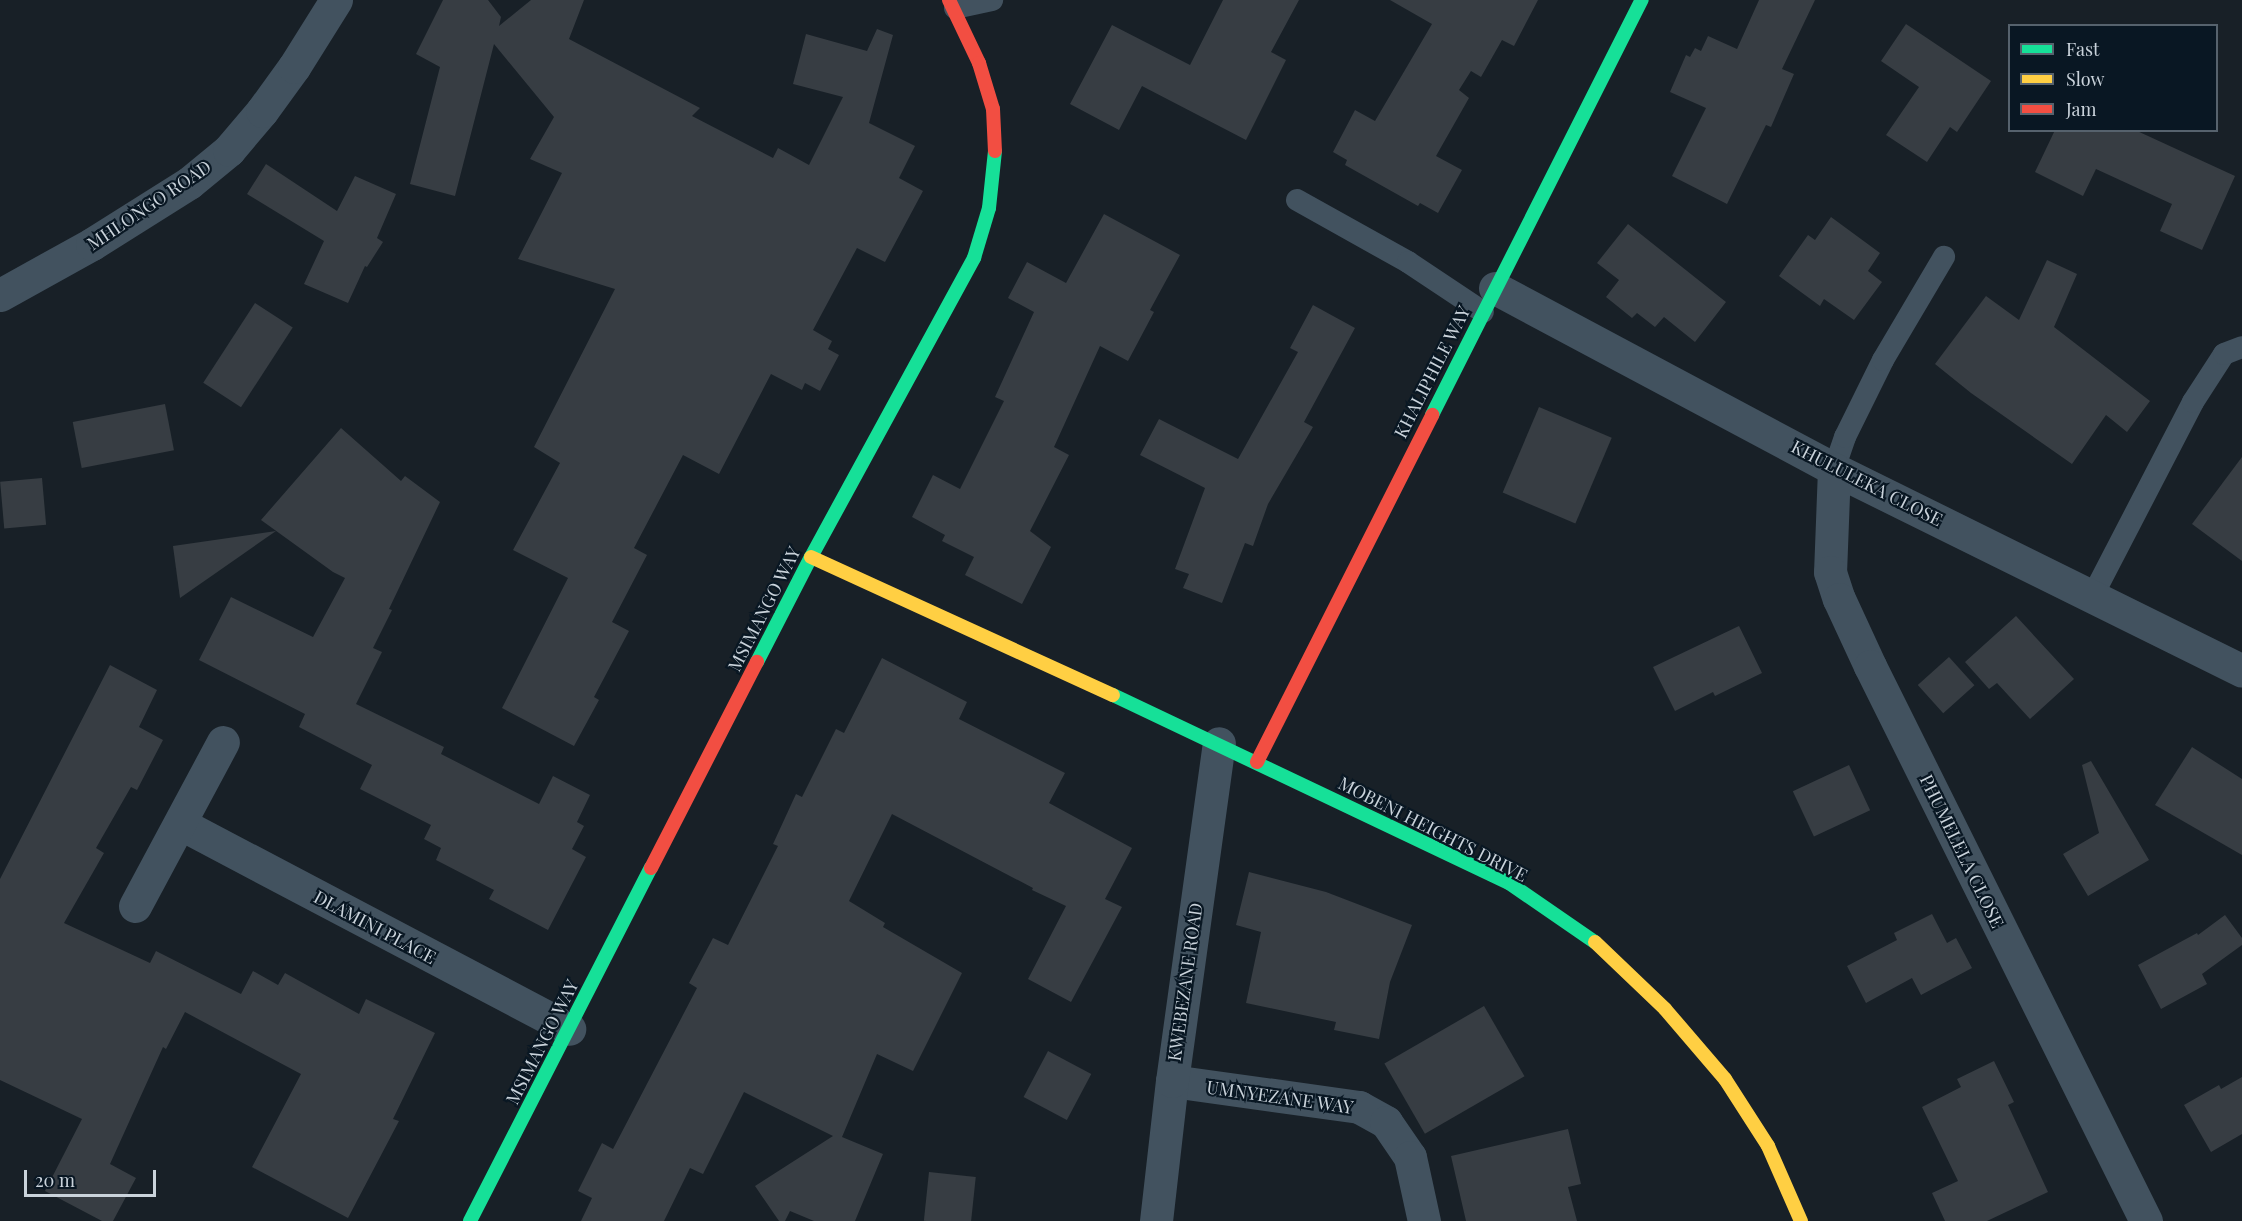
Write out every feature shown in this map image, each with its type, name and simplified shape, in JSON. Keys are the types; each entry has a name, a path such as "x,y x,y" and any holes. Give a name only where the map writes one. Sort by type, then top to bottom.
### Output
{"street":[{"name":"MHLONGO ROAD","path":"0,296 92,244 170,195 229,150 262,111 294,67 336,0"},
{"name":"KHALIPHILE WAY","path":"1257,762 1641,0"},
{"name":"MSIMANGO WAY","path":"471,1221 811,557 974,258 989,207 995,157 993,109 979,63 952,4"},
{"name":"KHULULEKA CLOSE","path":"1489,300 2093,595 2242,671"},
{"name":"PHUMELELA CLOSE","path":"1834,469 1830,572 1839,598 1870,666 2146,1221"},
{"path":"811,557 1257,762"},
{"path":"135,906 223,742"},
{"name":"KWEBEZANE ROAD","path":"1156,1221 1172,1081 1219,743"},
{"name":"MOBENI HEIGHTS DRIVE","path":"1257,762 1509,883 1599,945 1665,1009 1725,1079 1768,1146 1801,1221"},
{"name":"DLAMINI PLACE","path":"181,824 569,1029"},
{"name":"UMNYEZANE WAY","path":"1172,1081 1359,1107 1386,1122 1410,1157 1424,1221"}],"lane":[{"path":"952,4 992,0"},
{"path":"1297,200 1408,262 1489,300"},
{"path":"1834,469 1845,437 1883,360 1944,257"},
{"path":"2093,595 2193,402 2224,354 2242,347"}],"building":[{"path":"443,0 488,0 501,17 499,26 531,0 584,0 569,39 700,108 692,116 773,158 778,148 809,165 843,97 793,84 806,34 867,51 877,29 893,35 869,123 915,146 899,178 923,191 885,262 857,248 813,330 832,341 828,349 839,355 820,391 805,383 802,390 771,374 719,474 683,455 634,548 647,555 612,622 629,631 594,697 599,700 574,746 502,708 568,578 513,550 560,463 534,447 615,289 518,259 562,173 530,159 554,117 494,44 455,196 410,184 440,67 416,54"},
{"path":"1223,0 1299,0 1271,52 1286,60 1246,140 1142,86 1119,130 1070,104 1112,25 1190,65"},
{"path":"1390,0 1538,0 1514,46 1502,40 1481,77 1471,71 1459,90 1469,98 1436,156 1462,170 1438,213 1420,203 1418,206 1345,165 1347,160 1333,152 1355,110 1375,121 1432,24"},
{"path":"1759,0 1815,0 1782,69 1794,74 1771,127 1766,125 1727,204 1672,176 1706,108 1670,92 1686,55 1690,57 1695,48 1701,51 1708,36 1737,49"},
{"path":"1906,24 1991,81 1957,132 1950,127 1927,162 1886,135 1919,87 1881,61"},
{"path":"2054,132 2139,132 2235,176 2202,250 2160,231 2172,204 2096,169 2083,196 2035,172"},
{"path":"266,164 337,211 355,176 396,194 377,238 383,242 367,267 365,266 348,303 304,284 324,241 247,194"},
{"path":"1104,214 1180,255 1150,310 1154,312 1128,361 1100,346 1054,447 1069,455 1030,531 1051,547 1022,604 965,575 974,557 942,541 945,535 912,517 933,475 960,489 1004,401 995,397 1034,312 1008,298 1027,262 1066,283"},
{"path":"1831,217 1880,253 1868,271 1882,282 1854,320 1824,299 1820,306 1779,276 1808,235 1815,240"},
{"path":"1628,224 1726,302 1695,342 1664,317 1655,327 1637,313 1632,318 1606,297 1619,280 1597,263"},
{"path":"2047,260 2077,274 2054,327 2150,401 2127,432 2106,415 2072,464 1971,393 1935,364 1986,296 2019,320"},
{"path":"255,303 293,328 241,407 203,383"},
{"path":"1313,305 1355,328 1304,422 1313,427 1268,504 1253,546 1245,543 1222,603 1183,588 1189,574 1175,569 1205,488 1140,455 1159,419 1238,459 1298,352 1290,348"},
{"path":"165,404 174,450 82,468 73,422"},
{"path":"1539,407 1612,438 1575,523 1503,493"},
{"path":"341,428 401,481 405,476 440,502 389,609 392,610 373,648 382,652 356,704 444,747 441,754 539,804 553,776 590,795 577,822 584,826 572,849 586,857 548,930 489,899 494,890 436,860 441,848 424,839 431,825 360,789 372,765 299,727 305,714 199,660 231,597 313,637 345,578 333,572 261,520"},
{"path":"2242,457 2242,561 2192,524"},
{"path":"42,478 46,525 4,528 0,482"},
{"path":"276,531 180,598 173,546"},
{"path":"2016,616 2074,679 2030,719 1997,683 1989,689 1965,662"},
{"path":"1739,626 1762,673 1715,696 1713,692 1675,711 1653,667"},
{"path":"1949,657 1974,685 1943,713 1918,685"},
{"path":"882,658 967,702 959,719 1065,773 1049,803 1132,848 1105,899 1122,907 1071,1002 1028,979 1066,906 892,814 849,901 885,923 883,927 962,973 913,1071 877,1054 842,1137 883,1154 855,1221 814,1221 790,1211 785,1221 779,1221 755,1186 833,1136 744,1092 703,1174 690,1168 664,1221 581,1221 592,1198 578,1191 602,1143 613,1149 697,988 689,983 713,938 728,945 778,846 773,844 796,794 802,797 836,729 844,733"},
{"path":"110,665 157,690 139,727 163,740 137,790 131,787 96,848 104,853 64,923 150,963 156,951 241,994 253,971 278,985 285,973 359,1014 366,999 435,1033 393,1119 399,1121 348,1218 252,1167 301,1074 185,1012 166,1049 163,1047 110,1164 136,1178 113,1221 102,1221 45,1191 82,1119 0,1080 0,879"},
{"path":"2192,747 2242,779 2242,855 2155,805"},
{"path":"2091,761 2149,860 2088,896 2063,854 2099,833 2082,765"},
{"path":"1849,765 1870,810 1814,837 1793,791"},
{"path":"1249,872 1326,892 1412,925 1390,982 1379,1039 1334,1030 1336,1022 1246,1003 1261,932 1236,925"},
{"path":"1932,914 1947,943 1956,938 1972,968 1921,995 1912,978 1866,1003 1847,966 1897,940 1894,933"},
{"path":"2225,915 2242,938 2242,945 2202,974 2207,984 2161,1009 2138,965 2197,933 2198,935"},
{"path":"1484,1006 1524,1076 1425,1134 1384,1064"},
{"path":"1048,1051 1091,1074 1067,1120 1024,1097"},
{"path":"1994,1061 2014,1102 2008,1105 2048,1192 1987,1221 1945,1221 1932,1193 1958,1181 1922,1107 1961,1087 1957,1079"},
{"path":"2242,1077 2242,1134 2211,1152 2184,1105 2219,1085 2221,1089"},
{"path":"1568,1129 1581,1184 1568,1187 1577,1221 1466,1221 1451,1156"},
{"path":"929,1172 976,1177 971,1221 924,1221"}],"traffic: fast":[{"path":"1432,415 1642,0"},
{"path":"757,662 811,557 974,258 989,208 995,151"},
{"path":"1113,695 1509,883 1595,942"},
{"path":"470,1221 651,868"}],"traffic: slow":[{"path":"811,557 1113,695"},
{"path":"1595,942 1665,1009 1725,1079 1768,1146 1801,1221"}],"traffic: jam":[{"path":"949,0 979,63 993,109 995,151"},
{"path":"1257,762 1432,415"},
{"path":"651,868 757,662"}]}
